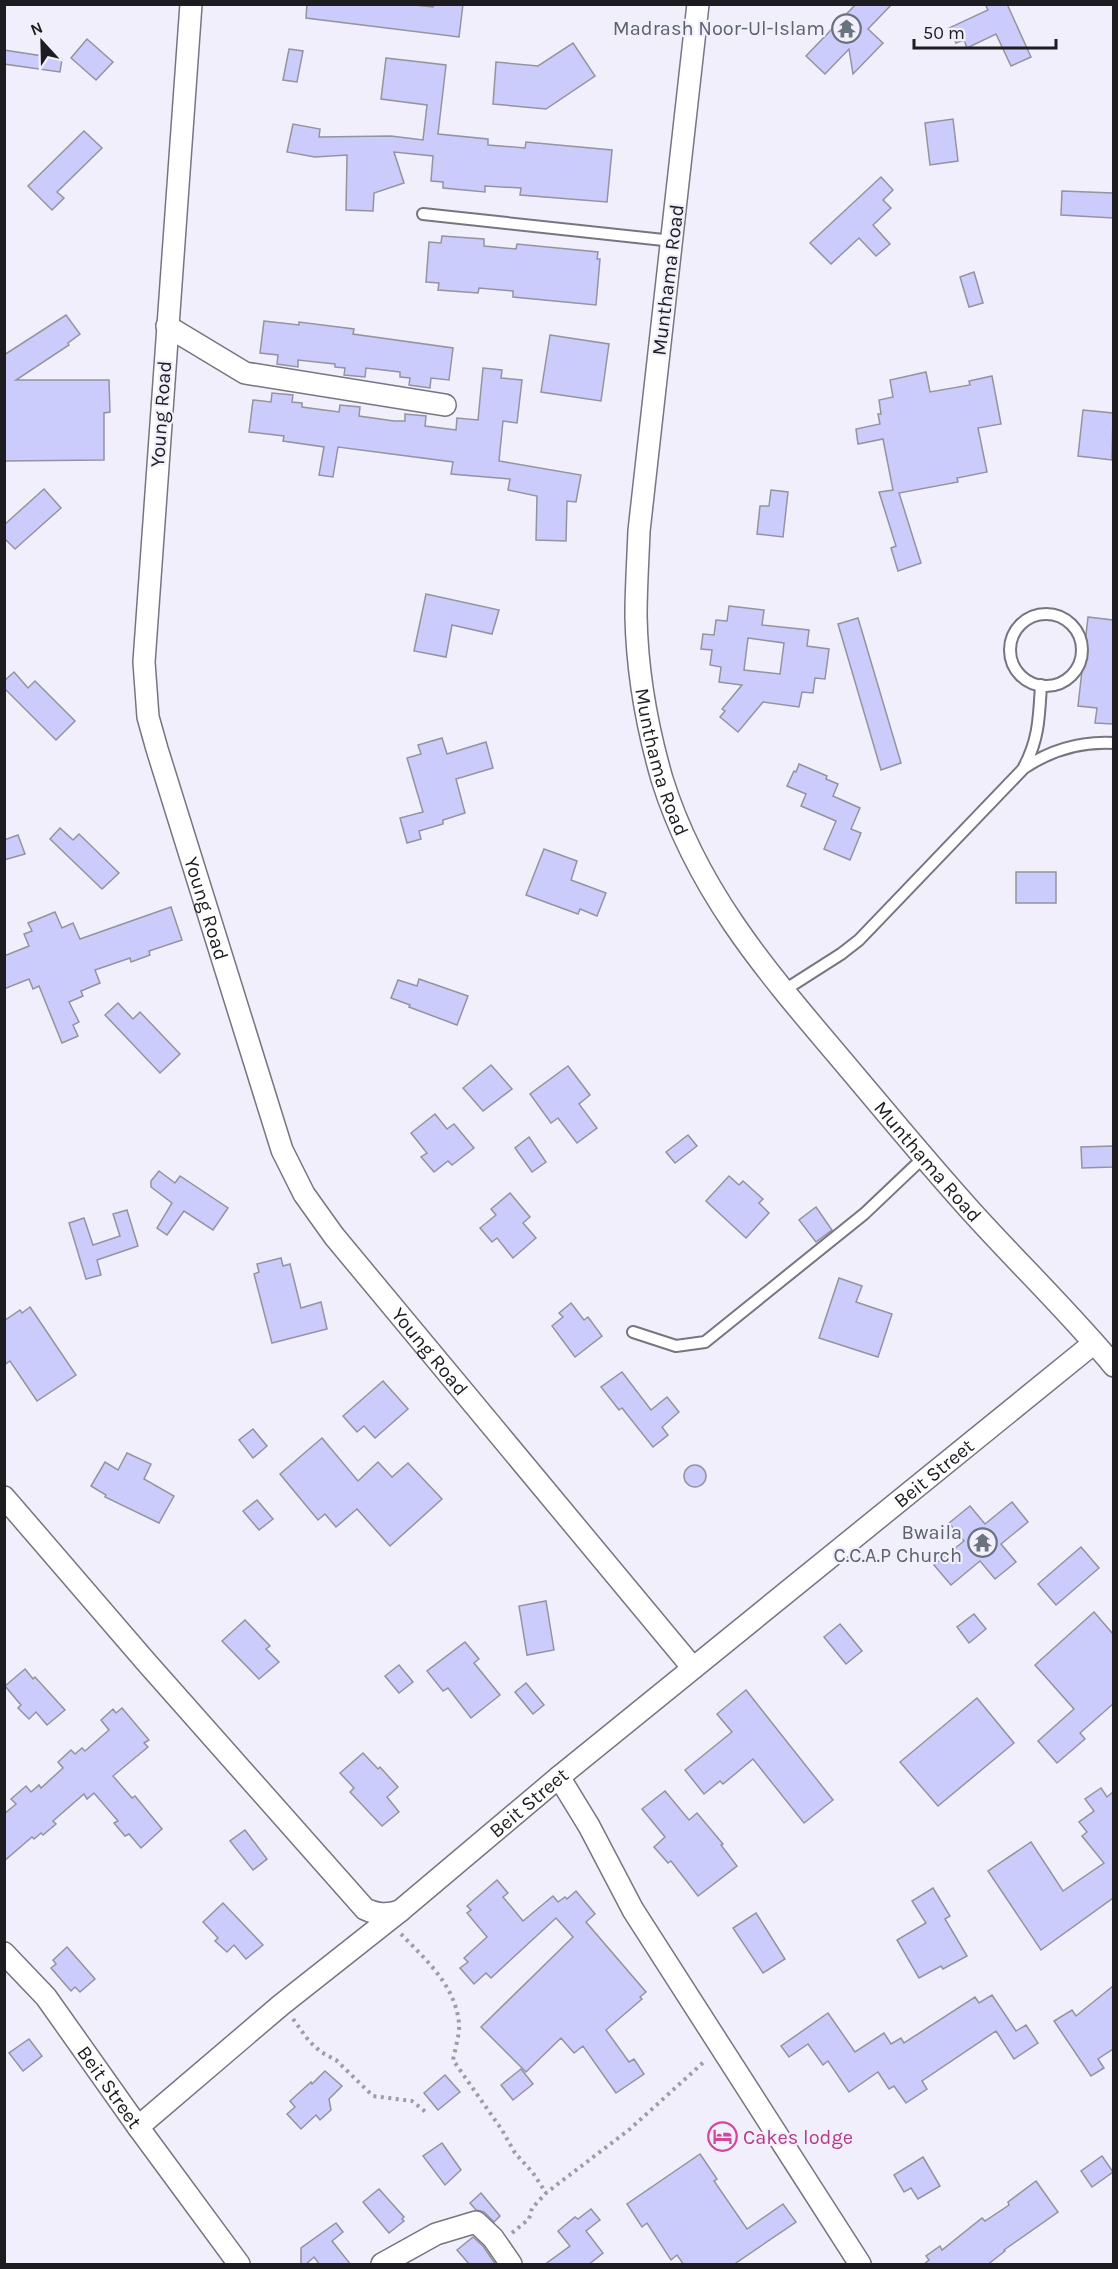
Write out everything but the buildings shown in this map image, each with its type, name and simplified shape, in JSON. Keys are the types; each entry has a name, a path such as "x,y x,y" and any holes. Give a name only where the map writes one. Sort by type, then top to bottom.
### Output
{"street":[{"name":"Young Road","path":"191,4 144,662 148,717 282,1150 304,1194 334,1236 693,1668"},
{"name":"Munthama Road","path":"698,4 639,531 636,617 643,688 651,735 663,780 700,868 722,909 749,947 783,991 924,1157 1113,1366"},
{"path":"167,326 245,373 445,405"},
{"name":"Beit Street","path":"4,1953 46,1997 138,2127 281,2005 400,1911 559,1777 1094,1343"},
{"path":"4,1497 147,1663 365,1909 375,1914 400,1911"},
{"path":"559,1777 589,1826 633,1910 860,2265"},
{"path":"138,2127 239,2265"},
{"path":"382,2265 436,2234 476,2222 494,2238 506,2256"}],"lane":[{"path":"423,214 673,241"},
{"path":"1051,614 1060,617 1075,628 1082,654 1079,663 1068,678 1050,685 1041,685 1024,678 1017,671 1011,654 1011,645 1013,636 1024,621 1051,614"},
{"path":"1024,768 1033,750 1038,731 1041,685"},
{"path":"783,991 841,954 858,940 1024,768 1041,757 1061,749 1082,744 1113,743"},
{"path":"633,1332 676,1346 705,1342 864,1214 924,1157"}],"path":[{"path":"400,1911 401,1934 436,1970 451,1994 459,2024 453,2060 502,2130 515,2153 533,2173 546,2193"},
{"path":"281,2005 309,2041 321,2052 336,2060 373,2096 412,2101 427,2113"},
{"path":"506,2256 507,2237 529,2219 532,2208 546,2193 630,2129 707,2058 722,2052"}],"place":[{"name":"Madrash Noor-Ul-Islam","path":"846,28"},
{"name":"Bwaila C.C.A.P Church","path":"983,1543"},
{"name":"Cakes lodge","path":"722,2137"}]}
